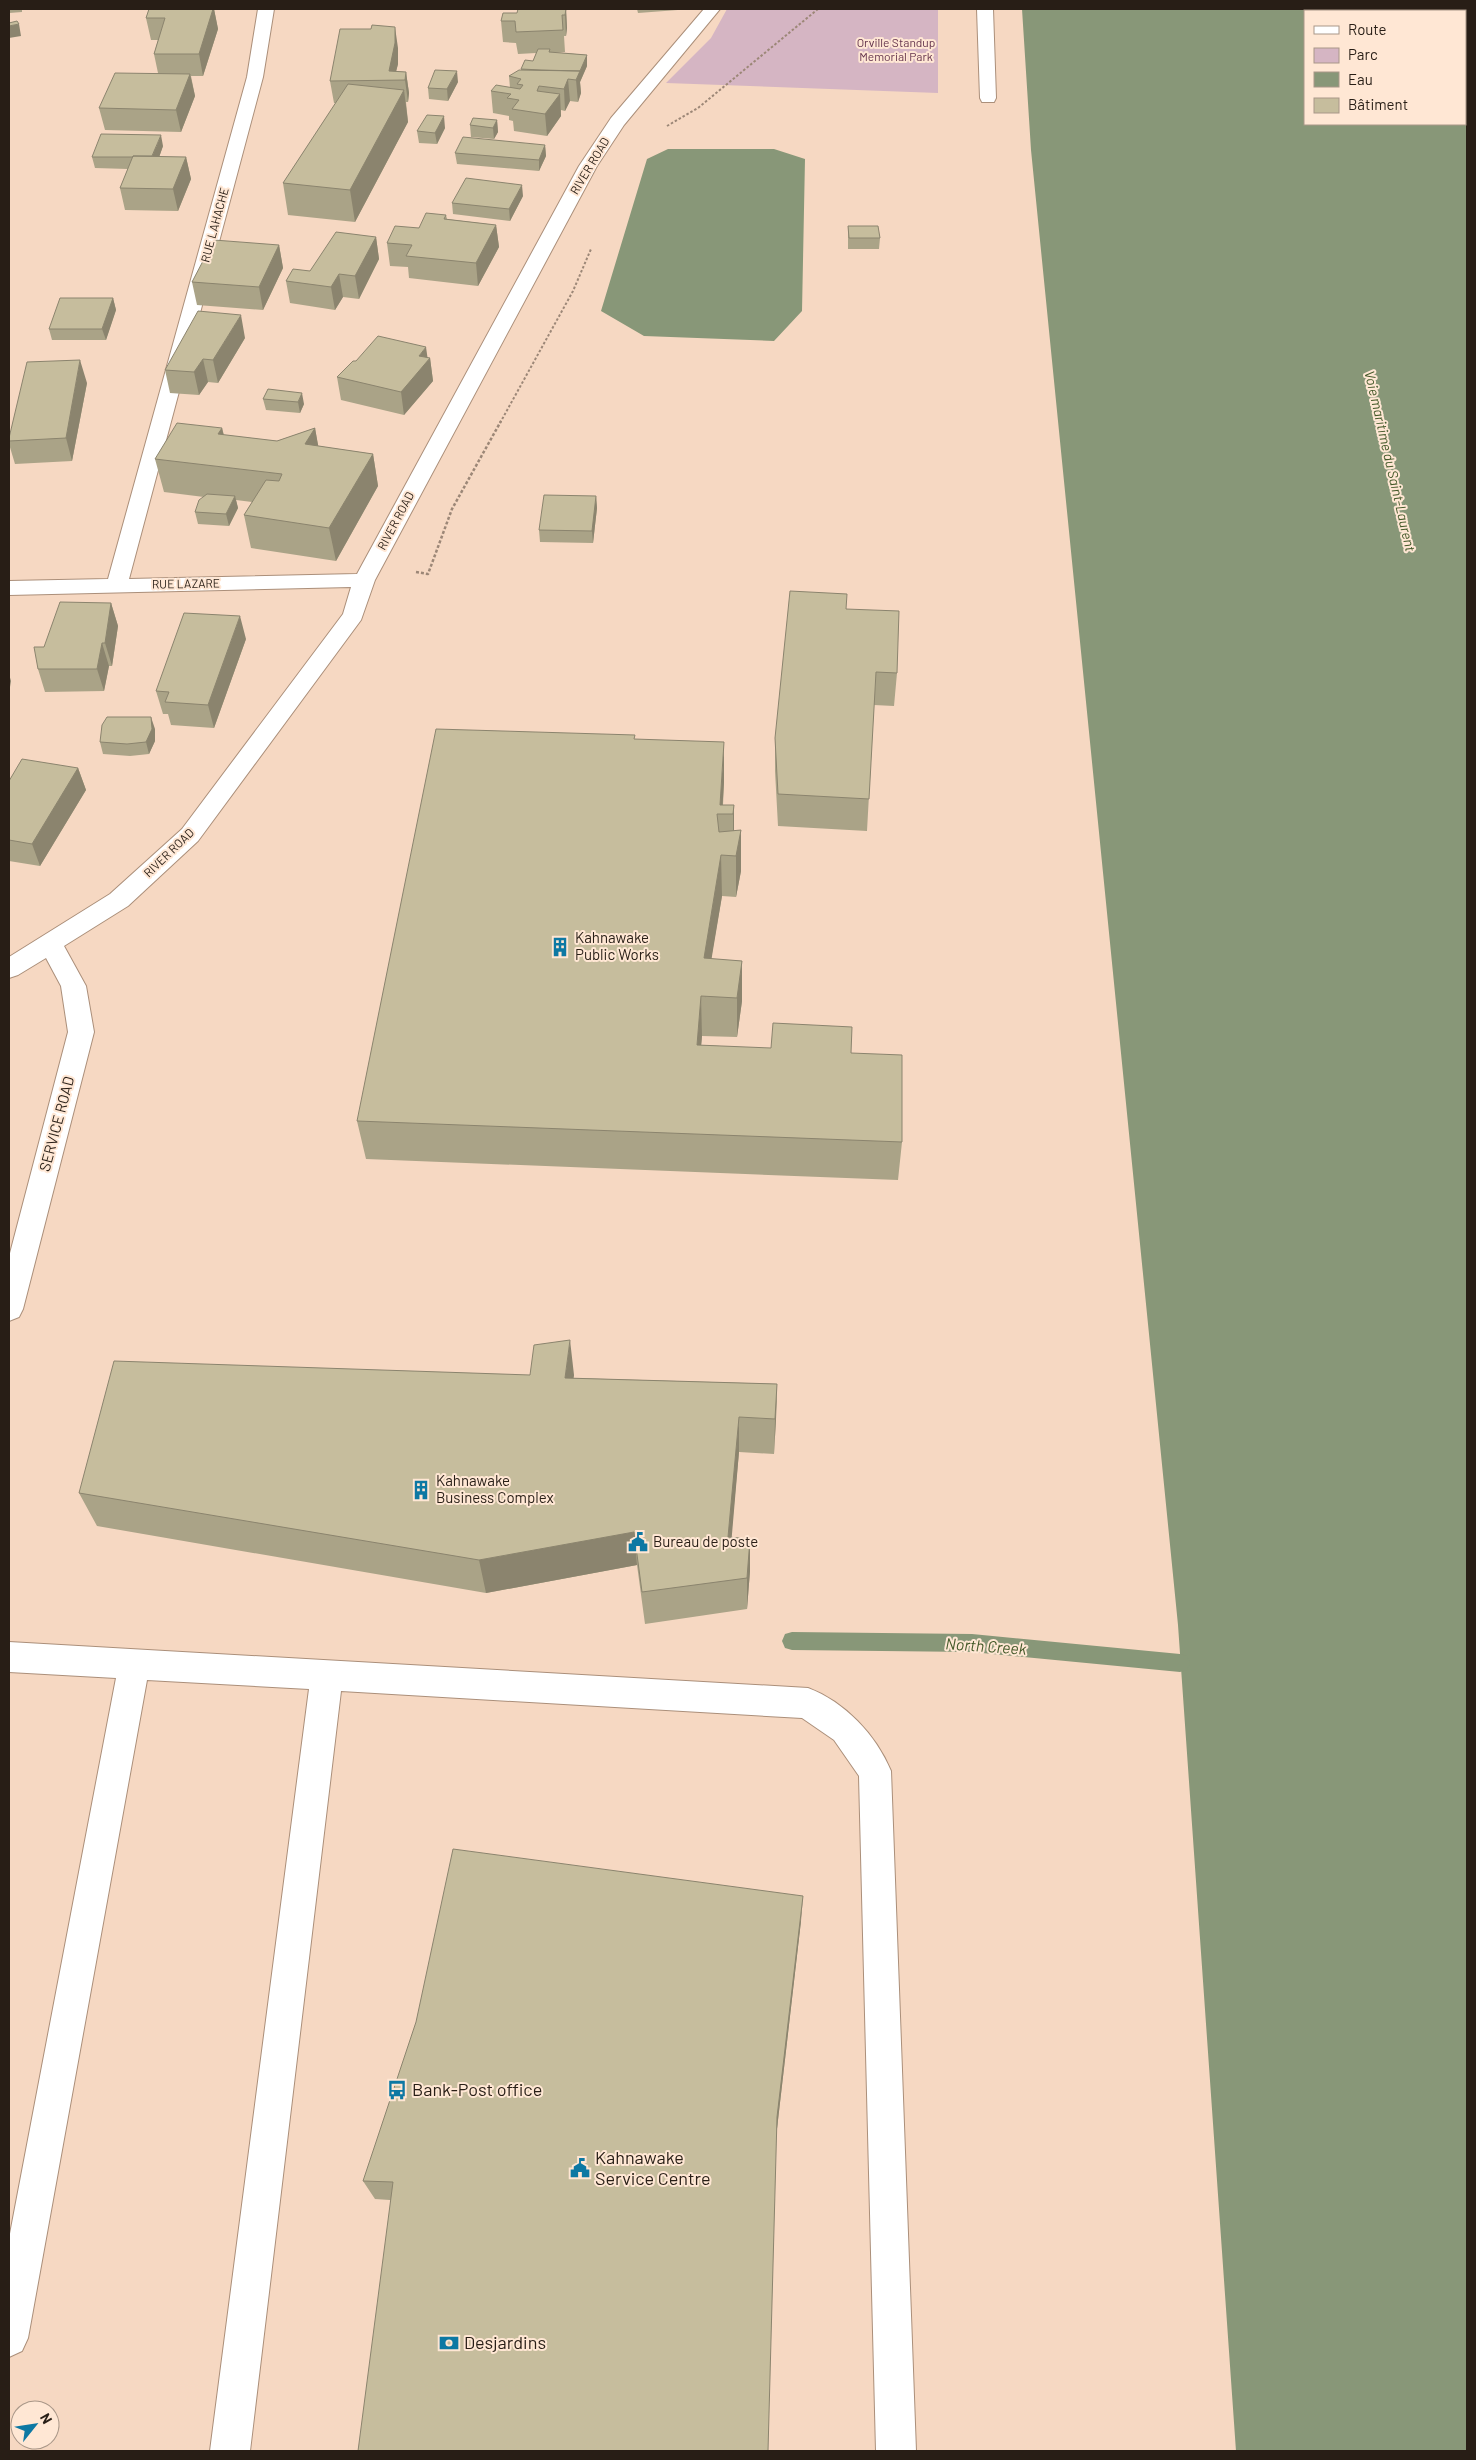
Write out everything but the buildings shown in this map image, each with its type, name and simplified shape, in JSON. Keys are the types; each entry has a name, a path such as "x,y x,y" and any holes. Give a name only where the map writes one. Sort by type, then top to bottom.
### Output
{"street":[{"name":"RUE LAHACHE","path":"117,585 255,77 266,9"},
{"name":"RIVER ROAD","path":"9,969 119,900 190,835 353,615 364,580 588,166 617,122 712,9"},
{"path":"984,9 988,98"},
{"name":"RUE LAZARE","path":"9,588 364,580"},
{"name":"SERVICE ROAD","path":"9,1309 81,1032 76,990 64,963 50,945"},
{"path":"9,1657 808,1703 844,1729 875,1770 896,2451"},
{"path":"9,2338 134,1664"},
{"path":"230,2451 327,1675"}],"path":[{"path":"662,129 698,108 818,9"},
{"path":"428,574 452,509 573,291 593,246"}],"green space":[{"name":"Orville Standup Memorial Park","path":"727,9 938,9 938,93 666,83 711,38"}],"water":[{"name":"Voie maritime du Saint-Laurent","path":"1022,9 1467,9 1467,2451 1236,2451 1178,1625 1031,150"},
{"path":"668,149 774,149 805,159 802,311 774,341 644,336 601,311 647,159"}],"waterway":[{"name":"North Creek","path":"792,1641 972,1643 1180,1663"}],"place":[{"name":"Kahnawake Public Works","path":"560,947"},
{"name":"Kahnawake Business Complex","path":"421,1490"},
{"name":"Bureau de poste","path":"638,1542"},
{"name":"Bank-Post office","path":"397,2090"},
{"name":"Kahnawake Service Centre","path":"580,2168"},
{"name":"Desjardins","path":"449,2343"}]}
